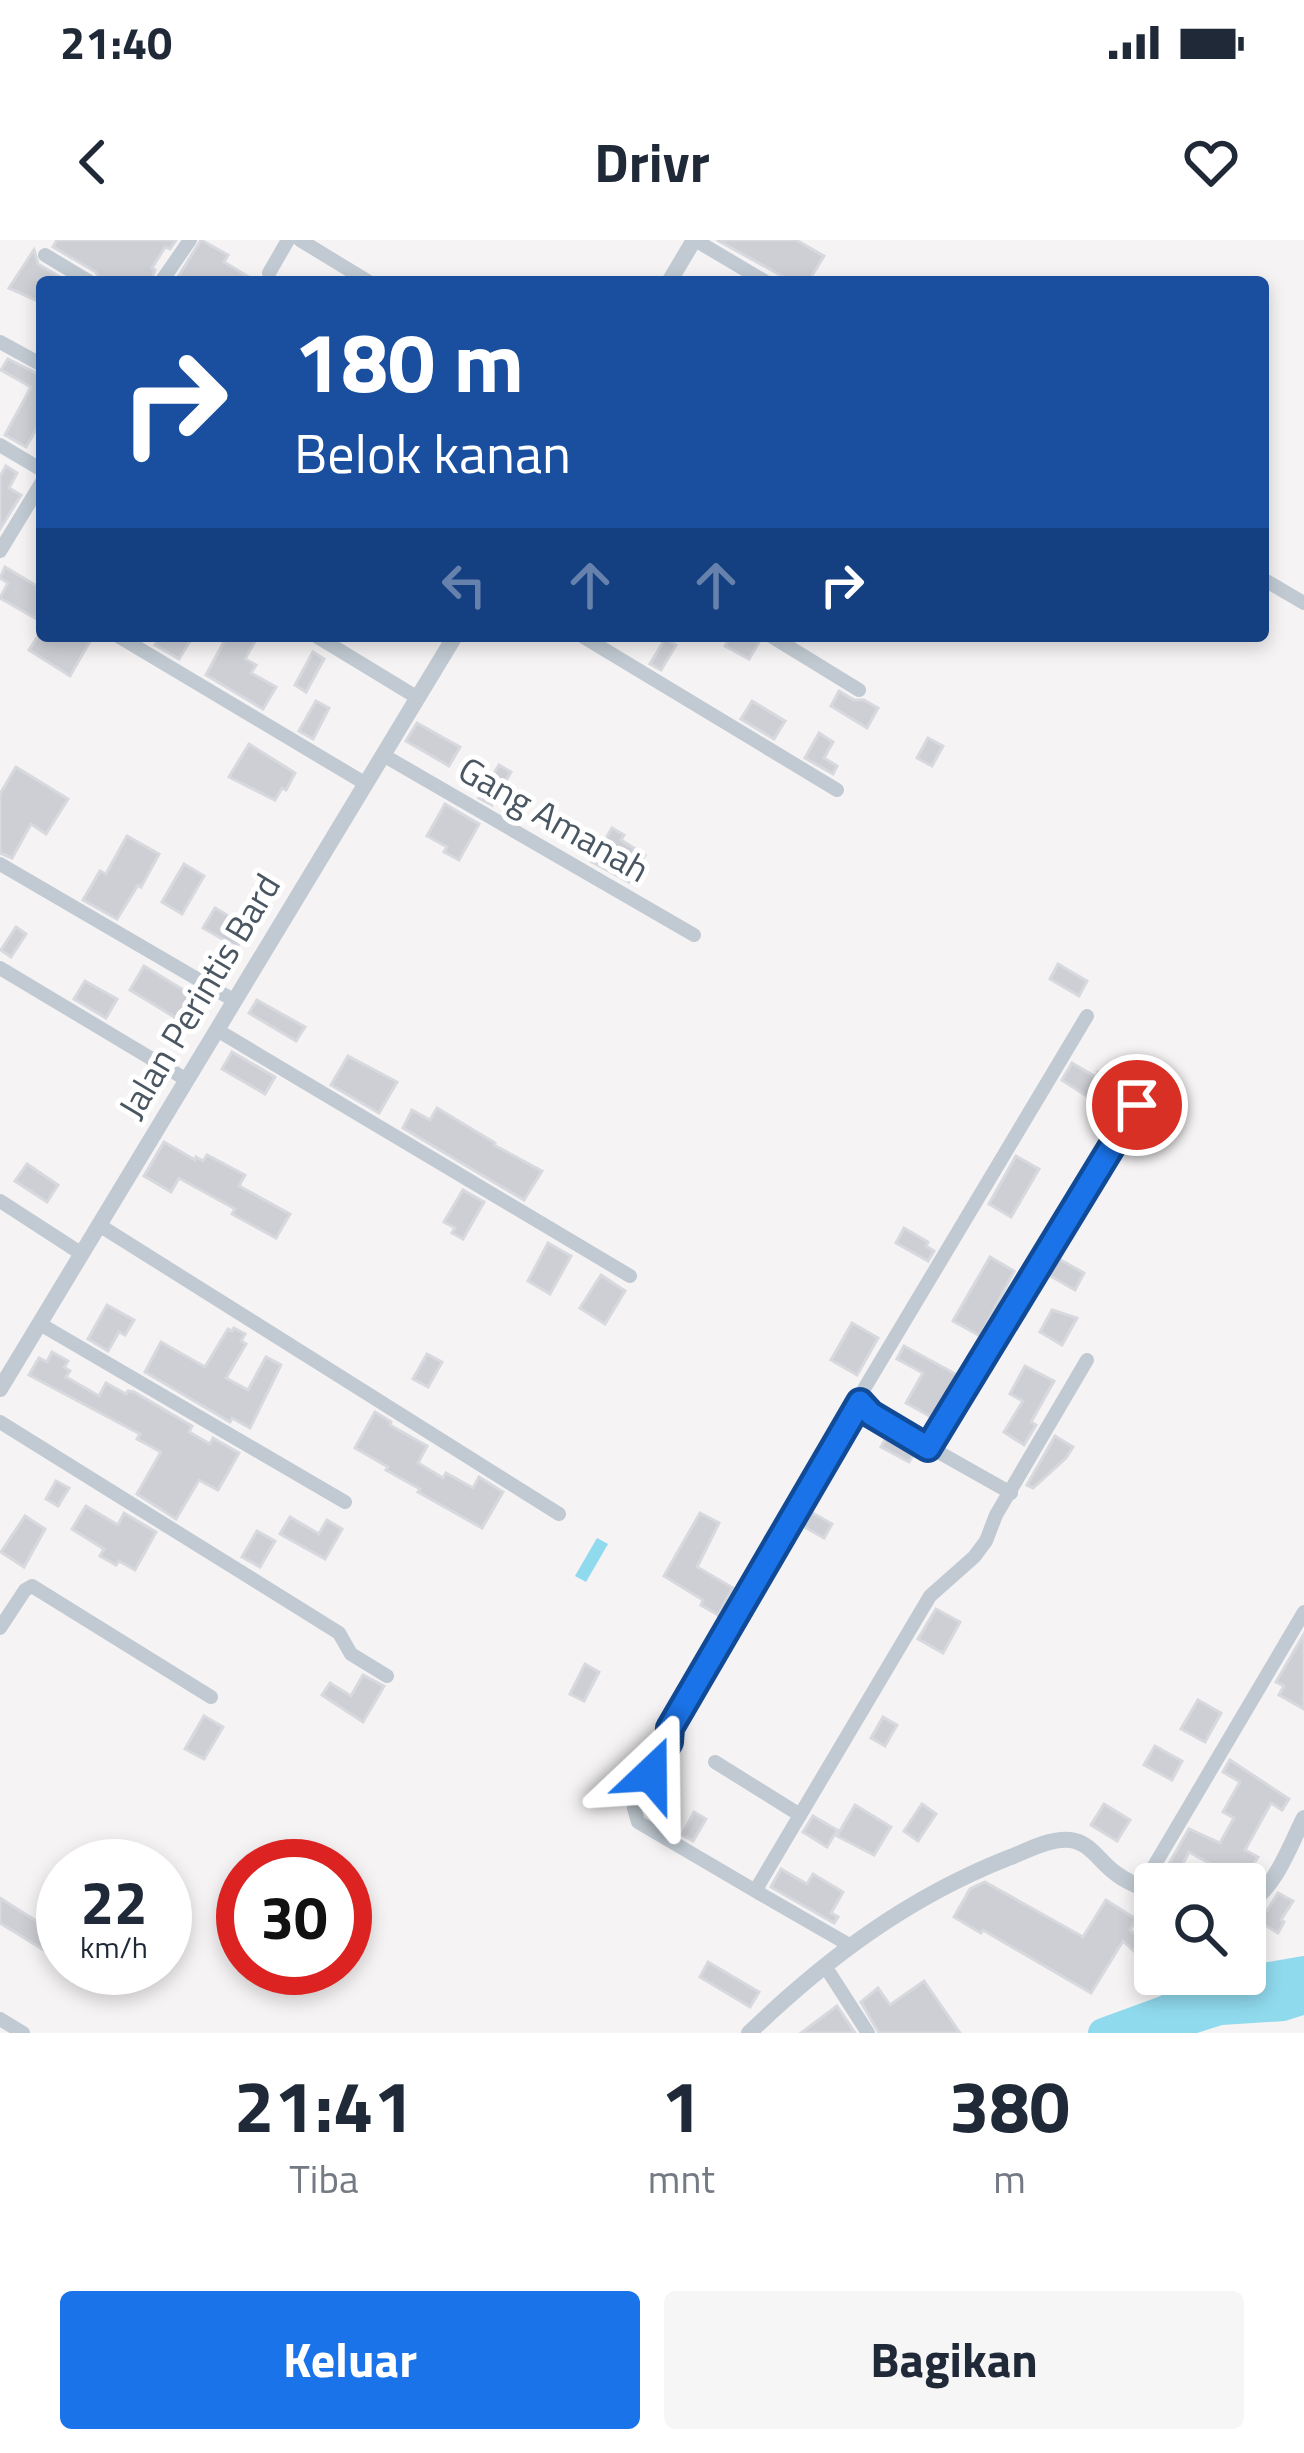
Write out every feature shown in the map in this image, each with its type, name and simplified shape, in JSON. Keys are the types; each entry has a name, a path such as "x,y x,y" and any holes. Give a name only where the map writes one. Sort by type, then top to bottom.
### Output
{"street":[{"path":"165,276 190,240"},
{"path":"268,273 288,240"},
{"path":"300,240 359,276"},
{"path":"673,276 695,240 756,276"},
{"path":"44,255 80,276"},
{"path":"0,342 36,362"},
{"path":"0,445 36,466"},
{"path":"0,551 36,492"},
{"path":"1269,582 1304,603"},
{"path":"128,642 366,784"},
{"path":"326,642 418,698"},
{"name":"Jalan Perintis Bard","path":"0,1389 5,1368 40,1324 451,642"},
{"path":"592,642 837,790"},
{"path":"781,642 859,690"},
{"name":"Gang Amanah","path":"383,755 694,935"},
{"path":"0,864 235,1001"},
{"path":"0,968 187,1080"},
{"path":"851,1946 638,1822 634,1808 669,1742 670,1728 861,1394 1087,1016"},
{"path":"217,1030 630,1276"},
{"path":"928,1448 1137,1105"},
{"path":"0,1201 82,1254"},
{"path":"99,1225 559,1514"},
{"path":"40,1324 346,1502"},
{"path":"759,1893 758,1886 931,1596 986,1541 995,1515 1087,1360"},
{"path":"860,1402 871,1414 1011,1493"},
{"path":"0,1422 339,1634 351,1654 387,1676"},
{"path":"0,1628 32,1586 211,1697"},
{"path":"1163,1863 1304,1612"},
{"path":"715,1762 800,1816"},
{"path":"1266,1889 1304,1818"},
{"path":"749,2033 825,1966 922,1897 1040,1845 1076,1840 1109,1869 1134,1882"},
{"path":"825,1966 868,2033"},
{"path":"0,2019 23,2033"}],"water":[{"path":"597,1538 608,1544 586,1582 575,1576"},
{"path":"1304,1975 1304,2015 1285,2021 1222,2025 1197,2033 1094,2033 1184,1995 1266,1995 1266,1981"}],"building":[{"path":"57,240 176,240 170,249 165,247 152,268 152,276 98,276 53,247"},
{"path":"201,240 228,255 224,262 247,276 179,276"},
{"path":"717,240 796,240 824,256 812,276 782,276"},
{"path":"34,250 38,264 58,276 36,276 36,300 9,288"},
{"path":"8,359 36,373 36,430 26,447 5,435 31,387 1,370"},
{"path":"6,466 17,473 9,488 21,495 0,529 0,477"},
{"path":"5,567 36,585 36,619 0,598 8,583 0,578"},
{"path":"36,639 90,642 70,676 29,650"},
{"path":"157,642 189,642 179,659"},
{"path":"224,642 255,642 245,659 256,665 251,673 276,687 263,709 206,675"},
{"path":"663,642 676,645 661,670 650,664"},
{"path":"727,642 759,642 749,659 725,646"},
{"path":"313,652 324,659 306,692 295,685"},
{"path":"839,691 878,708 867,728 831,706"},
{"path":"316,701 329,708 313,739 299,731"},
{"path":"752,701 785,721 774,739 741,719"},
{"path":"417,723 460,747 449,766 406,741"},
{"path":"819,733 833,742 824,758 837,766 833,774 805,758"},
{"path":"928,738 943,746 932,766 917,758"},
{"path":"249,744 295,773 275,800 229,777"},
{"path":"499,765 511,772 492,805 479,798"},
{"path":"16,767 68,799 46,834 31,824 12,858 0,853 0,794"},
{"path":"445,804 479,824 459,860 427,836"},
{"path":"612,828 645,855 629,882 592,862"},
{"path":"127,836 159,854 117,919 83,900 100,871 106,874"},
{"path":"184,864 204,876 182,914 162,902"},
{"path":"215,908 249,928 237,947 203,928"},
{"path":"16,927 26,934 11,957 1,950"},
{"path":"1058,964 1087,981 1079,996 1050,979"},
{"path":"144,966 195,997 181,1021 130,990"},
{"path":"85,981 117,999 106,1018 74,999"},
{"path":"257,1000 305,1027 296,1041 249,1013"},
{"path":"232,1052 275,1077 265,1094 222,1069"},
{"path":"348,1056 397,1082 379,1113 331,1085"},
{"path":"1072,1063 1127,1087 1113,1113 1062,1080"},
{"path":"437,1108 542,1171 524,1200 403,1128 412,1110 430,1120"},
{"path":"164,1142 195,1160 203,1161 207,1155 245,1175 239,1186 290,1214 276,1238 179,1178 171,1192 144,1176"},
{"path":"1016,1156 1039,1169 1011,1217 989,1204"},
{"path":"27,1164 58,1185 47,1202 15,1181"},
{"path":"463,1190 484,1202 463,1239 444,1222"},
{"path":"904,1228 928,1242 926,1246 934,1251 928,1261 896,1243"},
{"path":"548,1243 571,1256 550,1294 528,1281"},
{"path":"990,1257 1014,1271 980,1336 953,1321"},
{"path":"1057,1258 1084,1273 1075,1290 1047,1274"},
{"path":"601,1275 625,1291 605,1324 580,1308"},
{"path":"107,1305 134,1320 125,1335 119,1332 108,1351 88,1339"},
{"path":"1052,1310 1077,1318 1062,1345 1040,1332"},
{"path":"852,1323 878,1338 857,1375 831,1360"},
{"path":"228,1329 245,1334 241,1341 246,1344 226,1378 248,1390 266,1357 281,1365 250,1428 232,1418 230,1422 145,1372 161,1342 205,1367"},
{"path":"904,1346 959,1376 933,1418 906,1403 923,1373 897,1359"},
{"path":"52,1352 68,1361 66,1377 99,1396 106,1383 126,1394 134,1392 192,1426 189,1432 210,1444 213,1438 239,1453 218,1490 199,1480 176,1519 137,1494 161,1452 137,1439 140,1434 29,1375 39,1358 47,1362"},
{"path":"427,1354 442,1362 428,1387 413,1379"},
{"path":"1025,1366 1054,1381 1024,1445 1004,1432 1023,1401 1010,1394"},
{"path":"375,1412 427,1446 418,1463 473,1488 479,1477 503,1492 482,1528 418,1492 420,1489 355,1448"},
{"path":"887,1436 915,1452 909,1462 881,1447"},
{"path":"1055,1436 1073,1447 1033,1488 1027,1485"},
{"path":"56,1481 69,1488 58,1506 46,1499"},
{"path":"86,1506 118,1525 124,1513 156,1532 135,1570 100,1556 104,1549 72,1529"},
{"path":"809,1511 832,1524 824,1538 801,1525"},
{"path":"700,1513 719,1523 697,1567 733,1588 718,1615 664,1576"},
{"path":"25,1516 45,1529 24,1567 1,1552"},
{"path":"290,1517 319,1534 327,1520 342,1529 325,1559 280,1534"},
{"path":"257,1531 275,1541 260,1567 242,1557"},
{"path":"936,1609 960,1622 943,1653 918,1639"},
{"path":"1304,1634 1304,1709 1279,1695 1284,1686 1276,1682"},
{"path":"585,1664 599,1672 584,1701 570,1694"},
{"path":"363,1675 384,1686 363,1722 322,1695 330,1683 351,1696"},
{"path":"1198,1700 1221,1713 1205,1742 1181,1729"},
{"path":"204,1716 223,1727 204,1759 185,1749"},
{"path":"883,1717 897,1725 885,1746 871,1738"},
{"path":"1155,1746 1182,1761 1172,1780 1144,1765"},
{"path":"1230,1760 1289,1799 1282,1810 1271,1803 1245,1850 1258,1857 1254,1863 1209,1863 1189,1852 1183,1863 1169,1863 1189,1829 1220,1843 1234,1818 1223,1812 1240,1782 1223,1772"},
{"path":"922,1804 936,1814 918,1841 904,1831"},
{"path":"1104,1804 1130,1820 1117,1841 1091,1825"},
{"path":"855,1805 891,1827 874,1855 837,1836"},
{"path":"694,1812 706,1819 693,1841 682,1835"},
{"path":"813,1816 837,1830 827,1847 803,1832"},
{"path":"781,1869 807,1884 813,1874 843,1892 831,1913 838,1917 834,1923 771,1887"},
{"path":"985,1882 1083,1937 1106,1900 1134,1918 1130,1930 1134,1951 1123,1941 1091,1993 954,1917 970,1889"},
{"path":"1278,1893 1293,1901 1278,1933 1266,1926 1267,1911"},
{"path":"0,1898 36,1921 36,1945 0,1923"},
{"path":"708,1962 759,1992 750,2007 700,1977"},
{"path":"924,1981 960,2033 879,2033 861,2002 878,1988 890,2005"},
{"path":"837,2006 855,2033 801,2033"}],"waterway":[{"path":"1103,2033 1200,1992 1304,1971"}],"route":[{"path":"651,1774 669,1742 670,1728 860,1402 871,1414 928,1448 1137,1105"}]}
